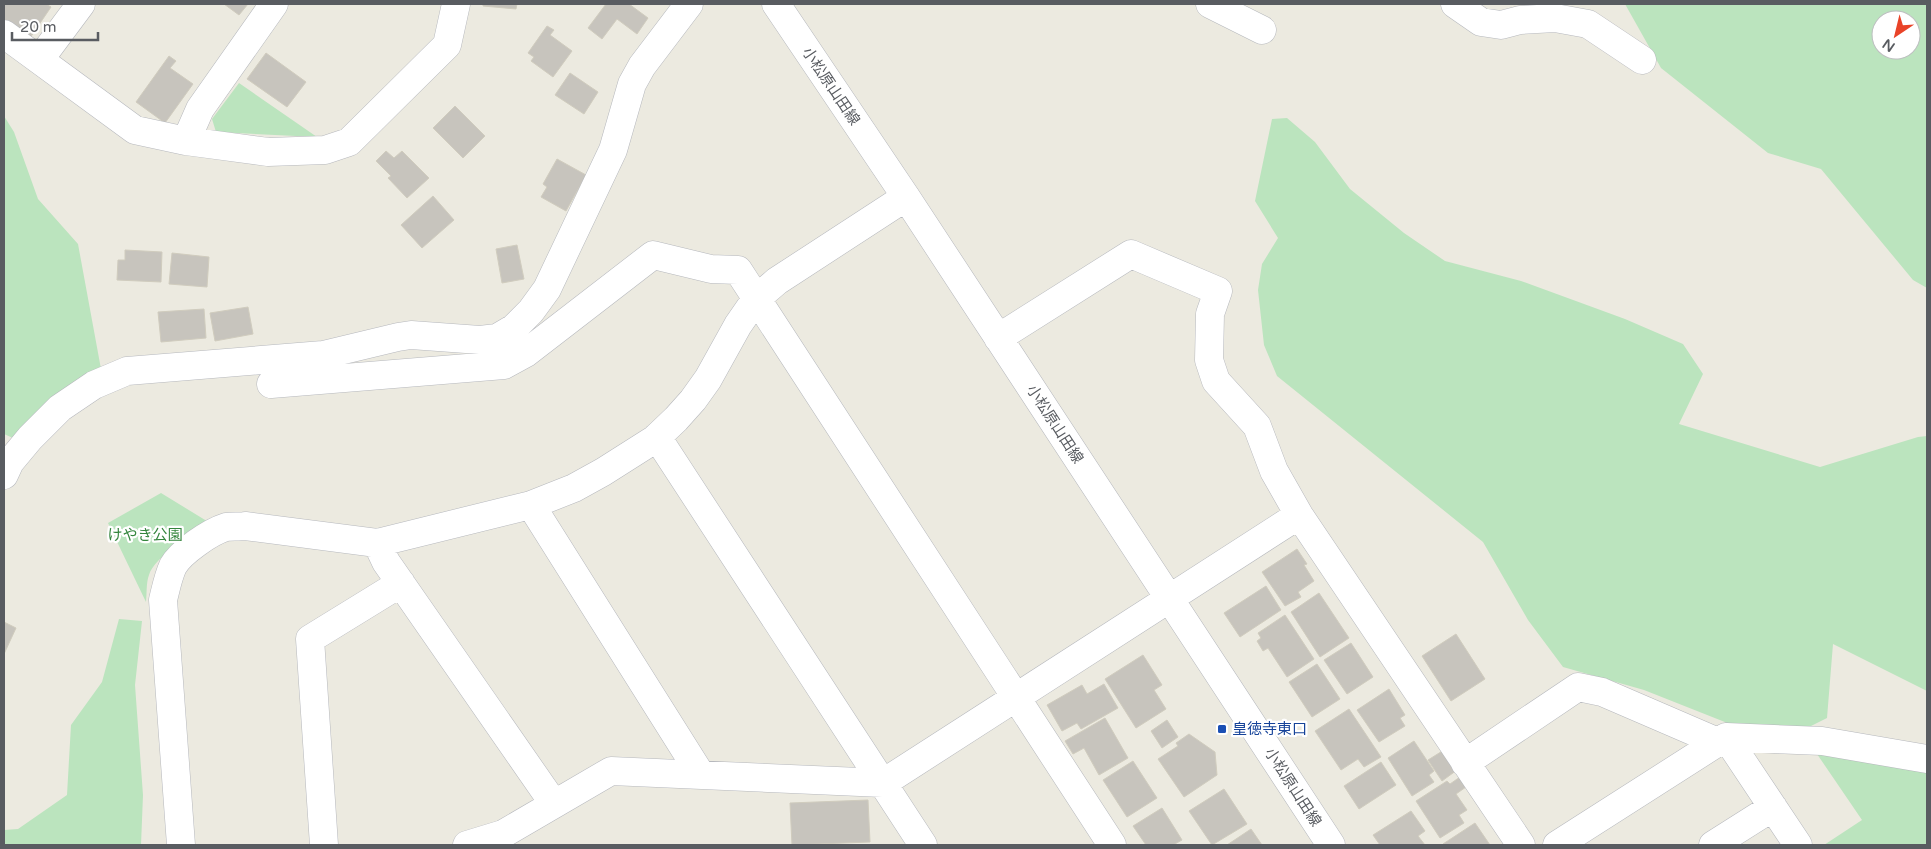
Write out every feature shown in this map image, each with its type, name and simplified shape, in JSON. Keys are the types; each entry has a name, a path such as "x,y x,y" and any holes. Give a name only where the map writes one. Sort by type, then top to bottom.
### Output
{"street":[{"path":"40,59 81,4"},
{"path":"186,141 200,109 274,4"},
{"path":"4,34 135,130 186,141 268,152 325,150 349,142 447,45 456,4"},
{"path":"4,474 10,462 30,438 60,408 94,385 127,371 322,355 411,335 480,340 496,338 514,328 531,311 547,289 613,150 632,84 661,39 689,4"},
{"name":"小松原山田線","path":"776,4 906,197 1331,845"},
{"path":"1210,4 1262,30"},
{"path":"1455,4 1481,22 1501,25 1520,20 1555,18 1588,24 1642,60"},
{"path":"181,845 163,600 168,578 174,564 196,544 226,527 245,526 377,543 531,505 574,488 604,472 657,437 693,400 708,379 738,325 756,299 777,281 906,197"},
{"path":"998,338 1131,254 1218,291 1210,314 1209,360 1216,381 1257,426 1274,471 1299,515 1521,845"},
{"path":"271,384 504,365 526,353 653,256 711,268 738,270 1112,845"},
{"path":"657,437 923,845"},
{"path":"531,505 701,775"},
{"path":"467,845 502,834 611,771 883,783 1168,597 1299,515"},
{"path":"377,543 386,562 554,804"},
{"path":"324,845 310,639 401,583"},
{"path":"1465,763 1578,687 1602,692 1722,739 1822,740 1927,759"},
{"path":"1722,739 1773,807 1798,845"},
{"path":"1557,845 1722,739"},
{"path":"1713,845 1773,807"}],"green space":[{"path":"1625,4 1927,4 1927,288 1913,280 1821,169 1768,153 1661,68"},
{"path":"239,83 317,137 216,132 212,119"},
{"path":"4,116 14,132 38,199 78,244 101,369 13,438 4,434"},
{"path":"1287,118 1315,142 1350,189 1404,233 1445,261 1521,281 1625,319 1683,344 1703,374 1679,424 1820,467 1918,437 1927,436 1927,691 1833,644 1827,718 1803,730 1740,728 1644,690 1563,667 1528,620 1483,542 1277,376 1264,345 1258,290 1262,264 1278,238 1255,201 1272,119"},
{"name":"けやき公園","path":"161,493 210,523 176,546 152,568 147,581 146,602 108,523"},
{"path":"119,619 142,621 135,685 143,795 141,845 4,845 4,830 18,829 67,795 71,725 102,682"},
{"path":"1817,754 1927,770 1927,845 1824,845 1862,820"}],"building":[{"path":"4,4 46,4 51,7 30,38 4,19"},
{"path":"224,4 248,4 239,15"},
{"path":"483,4 517,4 516,9 483,6"},
{"path":"606,4 629,4 648,18 637,34 617,19 602,39 588,28"},
{"path":"547,26 554,30 550,35 572,51 553,77 531,61 534,57 528,53"},
{"path":"266,53 306,82 287,107 247,79"},
{"path":"169,56 176,61 170,68 193,84 165,123 136,102"},
{"path":"570,73 598,92 584,114 555,95"},
{"path":"455,106 485,136 463,158 433,128"},
{"path":"386,151 394,158 402,151 429,178 407,198 388,178 391,176 376,161"},
{"path":"557,159 586,175 566,211 541,197 547,187 543,184"},
{"path":"433,196 454,220 422,248 401,225"},
{"path":"517,245 524,279 502,283 496,249"},
{"path":"125,250 162,252 161,282 117,280 118,260 125,260"},
{"path":"172,253 209,257 207,287 169,284"},
{"path":"248,307 253,334 215,341 210,313"},
{"path":"204,309 206,338 161,342 158,312"},
{"path":"1297,549 1307,564 1304,565 1314,581 1298,592 1301,597 1285,606 1262,572"},
{"path":"1266,586 1281,610 1240,637 1224,613"},
{"path":"1319,593 1349,638 1320,657 1291,612"},
{"path":"1285,615 1314,659 1287,677 1268,648 1263,651 1257,641 1261,638 1258,633"},
{"path":"4,622 16,628 4,654"},
{"path":"1456,634 1485,679 1451,701 1422,656"},
{"path":"1351,643 1373,677 1347,694 1324,660"},
{"path":"1143,655 1162,685 1154,690 1166,709 1136,728 1105,679"},
{"path":"1317,664 1340,699 1312,717 1289,682"},
{"path":"1104,684 1118,708 1081,729 1077,723 1062,731 1047,705 1082,685 1087,694"},
{"path":"1389,689 1405,715 1400,718 1405,726 1379,742 1357,710"},
{"path":"1349,709 1381,757 1364,767 1358,759 1341,770 1315,731"},
{"path":"1105,718 1128,758 1099,775 1084,748 1073,754 1065,741"},
{"path":"1167,720 1178,737 1162,748 1151,731"},
{"path":"1189,734 1215,752 1217,775 1184,797 1158,759 1178,746 1176,743"},
{"path":"1414,741 1434,771 1429,775 1434,782 1412,796 1388,758"},
{"path":"1444,750 1457,770 1442,781 1428,760"},
{"path":"1133,761 1157,798 1127,817 1103,780"},
{"path":"1381,762 1396,785 1359,809 1344,786"},
{"path":"1460,777 1466,787 1456,794 1467,810 1459,815 1464,823 1440,838 1416,801 1447,781 1450,784"},
{"path":"1224,789 1247,824 1212,845 1189,811"},
{"path":"868,800 870,842 792,845 790,803"},
{"path":"1162,808 1182,840 1173,845 1146,845 1133,826"},
{"path":"1411,811 1425,831 1418,836 1425,845 1380,845 1373,835"},
{"path":"1475,823 1490,845 1443,844"},
{"path":"1251,829 1262,845 1227,845"}],"place":[{"name":"皇徳寺東口","path":"1222,729"}]}
